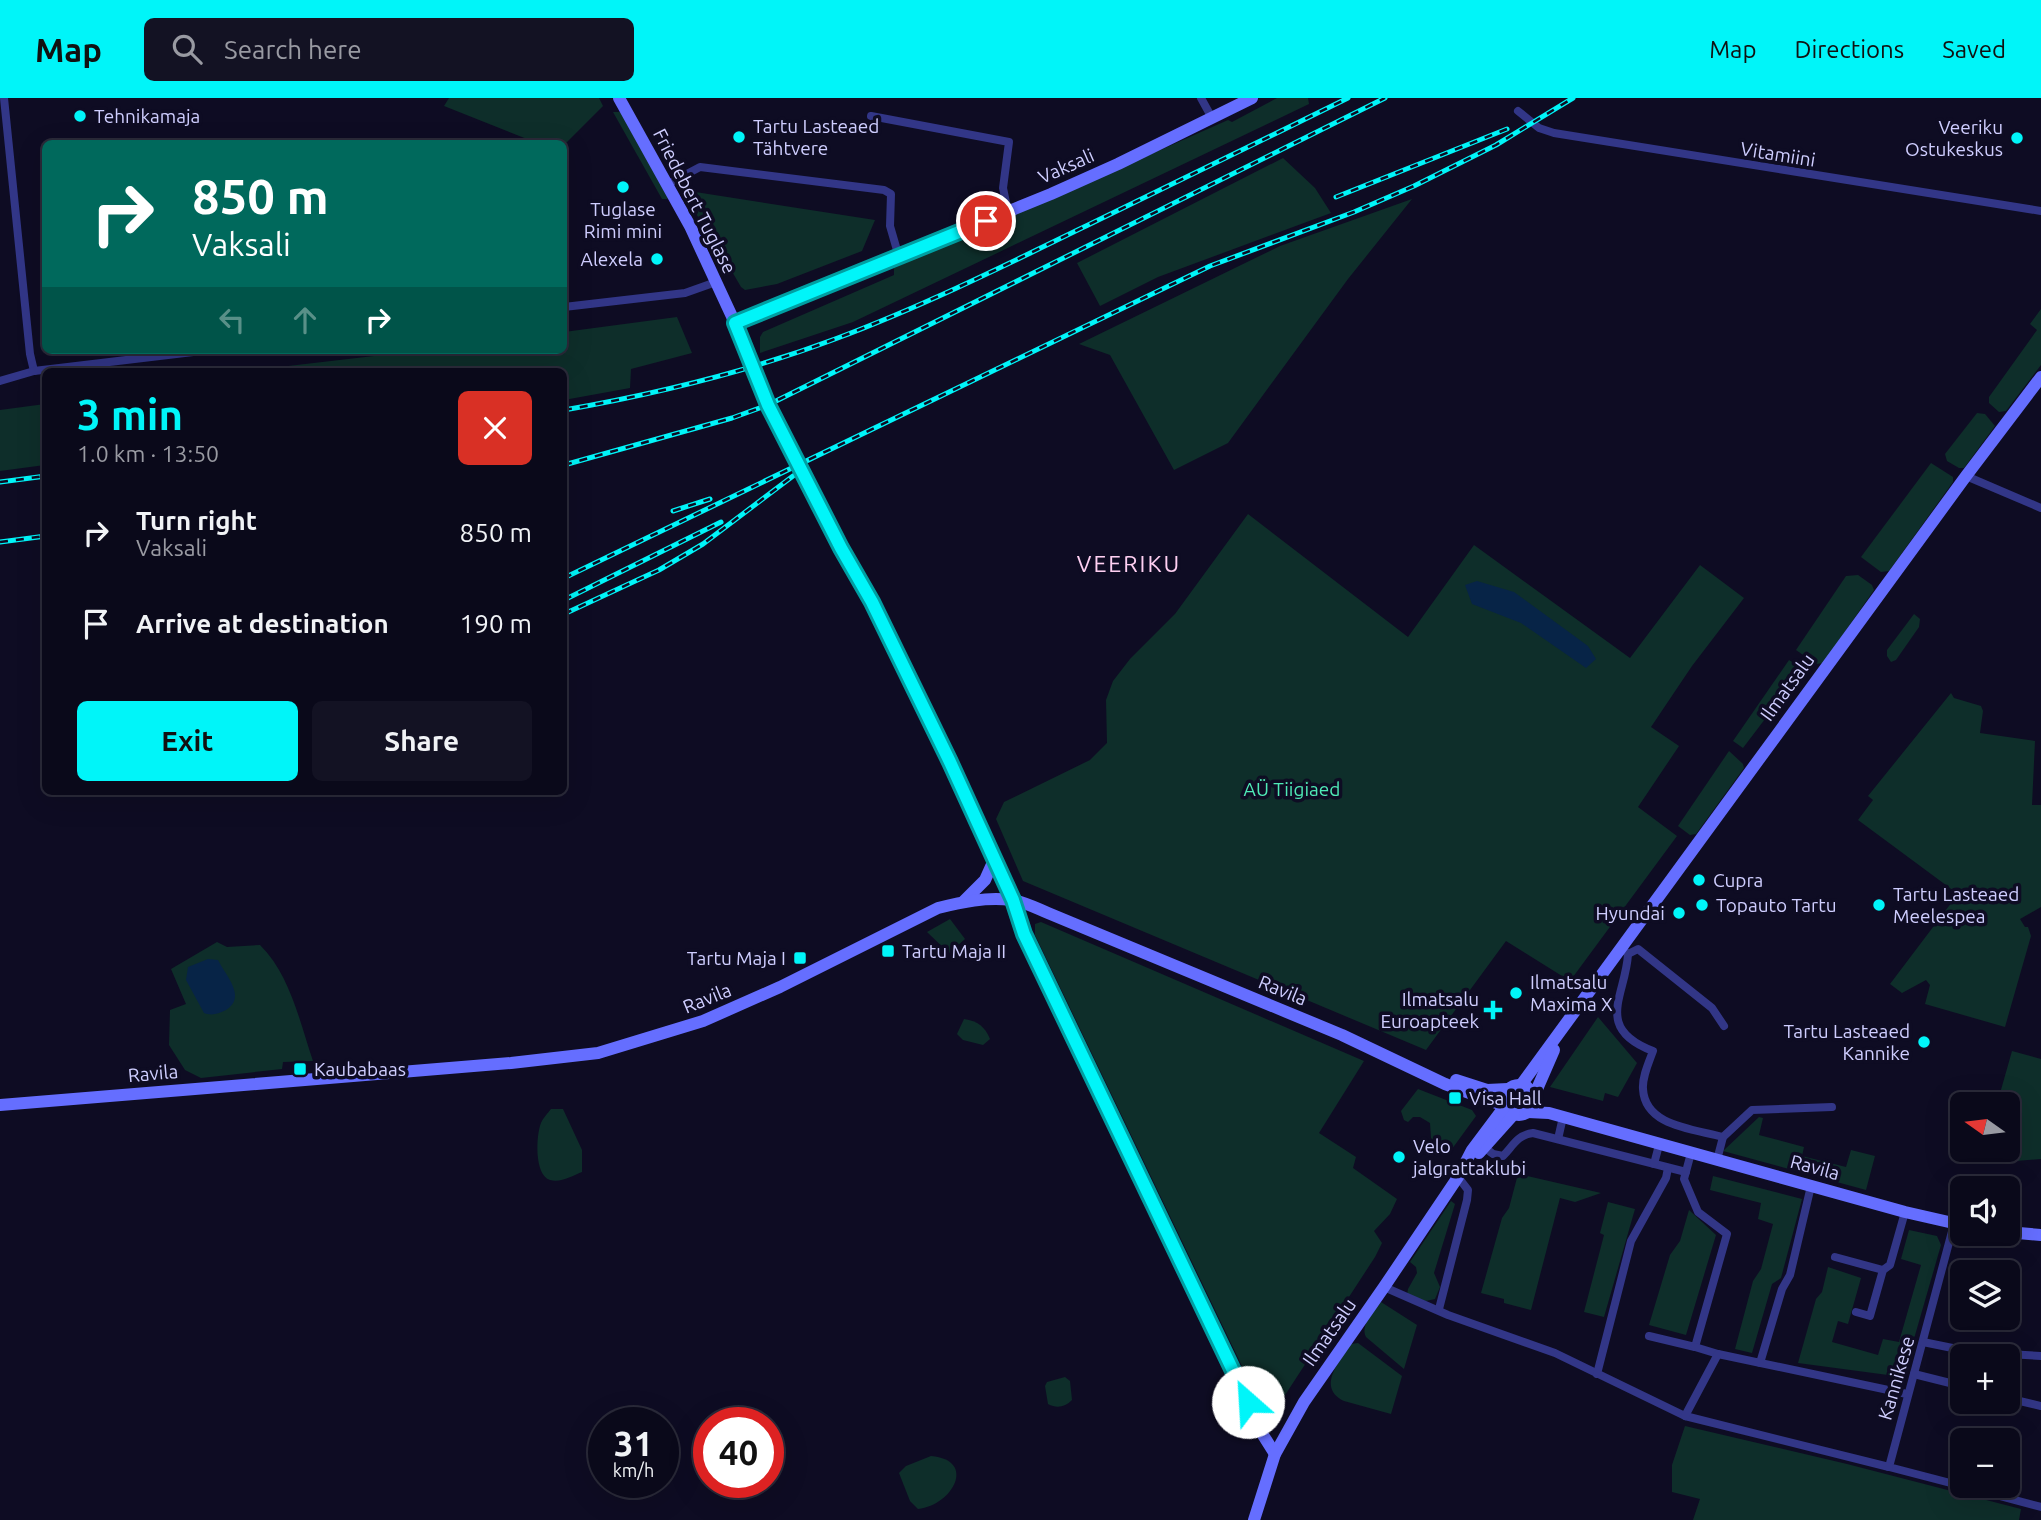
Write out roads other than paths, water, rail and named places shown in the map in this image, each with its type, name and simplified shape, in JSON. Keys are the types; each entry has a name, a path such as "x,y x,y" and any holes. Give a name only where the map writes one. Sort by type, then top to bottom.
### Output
{"street":[{"path":"4,98 30,354 34,371"},
{"name":"Friedebert Tuglase","path":"619,98 668,184 735,323 768,405 883,625 950,762 1013,900 1030,946 1263,1435 1275,1454"},
{"path":"1201,98 1212,118"},
{"name":"Vaksali","path":"735,323 1008,212 1118,164 1246,99"},
{"name":"Vitamiini","path":"1518,111 1539,128 1554,133 2041,211"},
{"path":"871,116 1009,142 1003,188 1008,212"},
{"path":"668,184 700,167 884,190 891,194 890,226 899,257"},
{"path":"567,307 685,293 716,282"},
{"path":"59,368 176,354"},
{"path":"0,381 42,370"},
{"name":"Ilmatsalu","path":"1521,1085 1568,1021 1625,951 1966,476 2041,377"},
{"path":"1966,476 2041,508"},
{"path":"964,901 985,880 994,860"},
{"name":"Ravila","path":"0,1105 511,1063 598,1053 703,1021 774,990 938,908 964,901 1013,900 1380,1052 1476,1088 1508,1089"},
{"path":"1723,1137 1663,1121 1651,1110 1643,1087 1653,1051 1632,1042 1625,1035 1616,1004 1628,969 1625,951 1638,949 1712,1008 1724,1026"},
{"name":"Ilmatsalu","path":"1532,1103 1568,1021"},
{"name":"Ravila","path":"1380,1052 1445,1084 1509,1110 1532,1103 1549,1113 1659,1145 1950,1222"},
{"path":"1509,1110 1504,1097 1508,1089 1521,1085 1529,1089 1532,1103"},
{"path":"1717,1160 1723,1137 1752,1110 1832,1107"},
{"name":"Ilmatsalu","path":"1254,1520 1275,1454 1304,1402 1458,1177 1472,1150 1509,1110"},
{"name":"Ilmatsalu","path":"1458,1177 1484,1147 1509,1110"},
{"path":"1558,1139 1563,1117"},
{"path":"1484,1147 1493,1154 1503,1156 1514,1141 1532,1133 1686,1172"},
{"path":"1654,1164 1659,1145"},
{"path":"1691,1153 1684,1179 1698,1212 1727,1234 1695,1347"},
{"path":"1597,1374 1631,1241 1666,1178 1668,1168"},
{"path":"1439,1309 1467,1199 1468,1190 1458,1177"},
{"path":"1759,1363 1782,1289 1790,1275 1811,1186"},
{"path":"1856,1312 1870,1316 1883,1270 1890,1265 1905,1212"},
{"path":"2020,1234 2041,1235"},
{"name":"Kannikese","path":"1889,1467 1907,1394 1951,1246"},
{"path":"1835,1257 1883,1270"},
{"path":"1384,1287 1448,1315 1555,1353 1685,1416 1950,1483"},
{"path":"1649,1336 1717,1354 1907,1394"},
{"path":"1923,1342 1972,1352 2041,1356"},
{"path":"1685,1416 1717,1354"},
{"path":"1914,1374 1950,1384"},
{"path":"2020,1401 2041,1406"},
{"path":"2007,1498 2041,1507"}],"water":[{"path":"1477,581 1514,592 1588,646 1596,659 1586,668 1521,623 1472,604 1465,585"},
{"path":"208,959 218,960 235,993 232,1005 212,1014 204,1013 186,980 188,967"}],"railway":[{"path":"567,409 633,397 735,372 867,327 993,271 1348,98"},
{"path":"567,464 732,418 768,405 1385,98"},
{"path":"567,577 1210,266 1354,212 1414,186 1496,145 1573,98"},
{"path":"1336,197 1507,129"},
{"path":"567,613 659,570 703,544 793,476"},
{"path":"0,482 42,477"},
{"path":"673,511 710,499"},
{"path":"567,599 721,522"},
{"path":"0,542 42,537"}],"place":[{"name":"Tehnikamaja","path":"80,116"},
{"name":"Tartu Lasteaed Tähtvere","path":"739,137"},
{"name":"Veeriku Ostukeskus","path":"2017,138"},
{"name":"Tuglase Rimi mini","path":"623,187"},
{"name":"Alexela","path":"657,259"},
{"name":"Cupra","path":"1699,880"},
{"name":"Topauto Tartu","path":"1702,905"},
{"name":"Tartu Lasteaed Meelespea","path":"1879,905"},
{"name":"Hyundai","path":"1679,913"},
{"name":"Tartu Maja II","path":"888,951"},
{"name":"Tartu Maja I","path":"800,958"},
{"name":"Ilmatsalu Maxima X","path":"1516,993"},
{"name":"Ilmatsalu Euroapteek","path":"1493,1010"},
{"name":"Tartu Lasteaed Kannike","path":"1924,1042"},
{"name":"Kaubabaas","path":"300,1069"},
{"name":"Visa Hall","path":"1455,1098"},
{"name":"Velo jalgrattaklubi","path":"1399,1157"}],"district":[{"name":"VEERIKU","path":"1129,563"}],"park label":[{"name":"AÜ Tiigiaed","path":"1292,789"}]}
